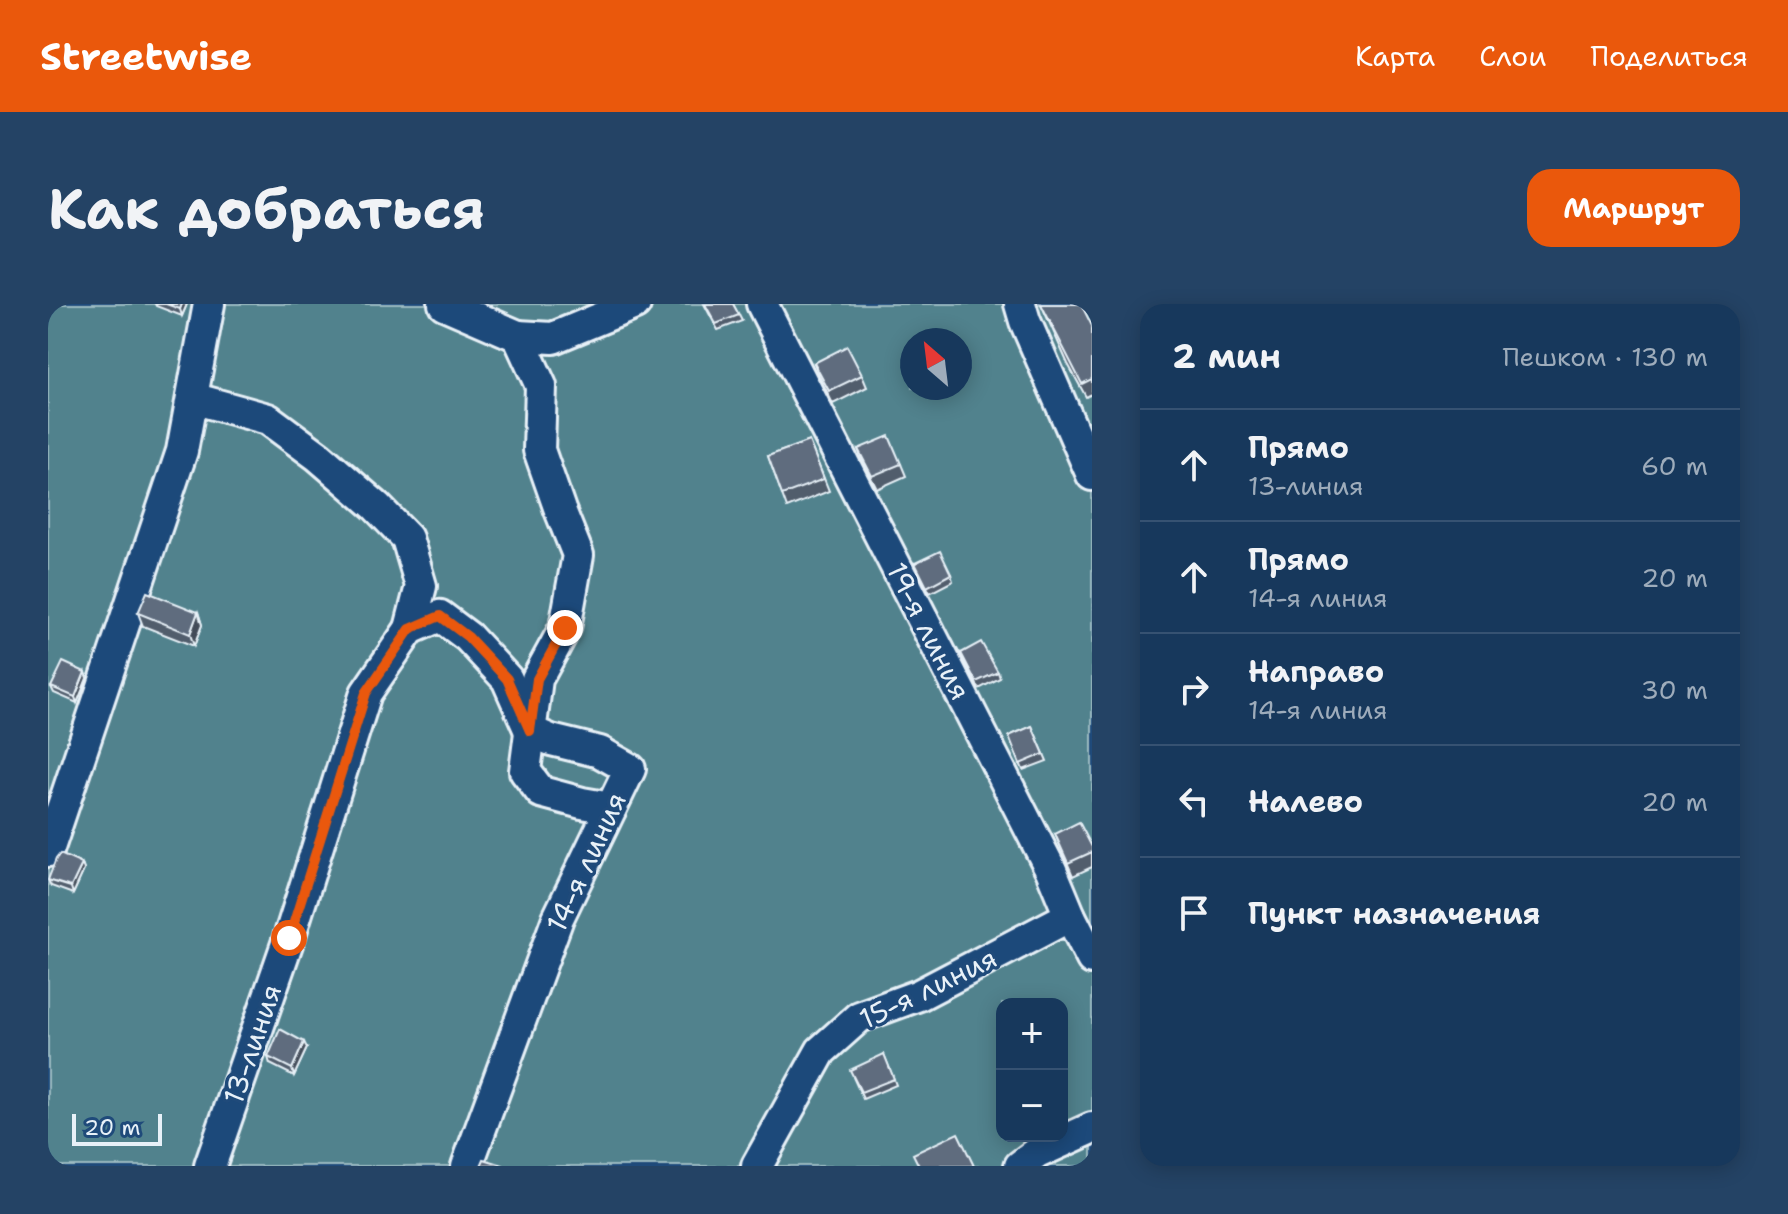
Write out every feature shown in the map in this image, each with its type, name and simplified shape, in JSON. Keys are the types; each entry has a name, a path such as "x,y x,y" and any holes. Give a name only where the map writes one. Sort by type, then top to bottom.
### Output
{"street":[{"path":"48,851 182,451 209,304"},
{"path":"444,304 518,336 553,338 635,304"},
{"name":"19-я линия","path":"762,304 1051,870 1092,959"},
{"path":"1020,304 1092,475"},
{"path":"518,336 541,386 539,450 578,555 565,628 537,679 525,771 541,792 611,808"},
{"path":"192,398 268,419 318,456 376,506 407,538 421,586 410,629"},
{"path":"410,629 440,616 468,637 507,679 530,731"},
{"name":"13-линия","path":"210,1166 289,938 366,693 410,629"},
{"name":"14-я линия","path":"467,1166 558,918 630,769 600,752 551,740 530,731"},
{"name":"15-я линия","path":"757,1166 821,1051 859,1017 919,995 1070,916"},
{"path":"1020,1166 1037,1153 1092,1128"}],"green space":[{"path":"48,304 1092,304 1092,1166 48,1166"}],"building":[{"path":"705,304 733,304 739,315 716,324"},
{"path":"1041,304 1081,304 1092,326 1092,379 1082,384"},
{"path":"847,346 862,375 829,391 814,363"},
{"path":"889,436 901,464 872,476 858,449"},
{"path":"809,441 824,479 782,495 768,456"},
{"path":"940,551 951,574 927,587 915,563"},
{"path":"147,592 198,612 190,634 138,613"},
{"path":"981,642 998,672 976,682 961,653"},
{"path":"63,662 85,672 75,697 51,687"},
{"path":"1032,726 1044,754 1020,764 1009,736"},
{"path":"1079,822 1092,852 1068,863 1055,834"},
{"path":"60,854 82,864 71,887 48,880"},
{"path":"280,1029 304,1042 292,1069 268,1057"},
{"path":"884,1054 894,1079 861,1092 850,1070"},
{"path":"958,1133 974,1166 919,1166 913,1154"},
{"path":"484,1159 503,1165 503,1166 481,1166"}],"route":[{"path":"289,938 366,693 410,629 440,616 468,637 507,679 530,731 537,679 565,628"}]}
